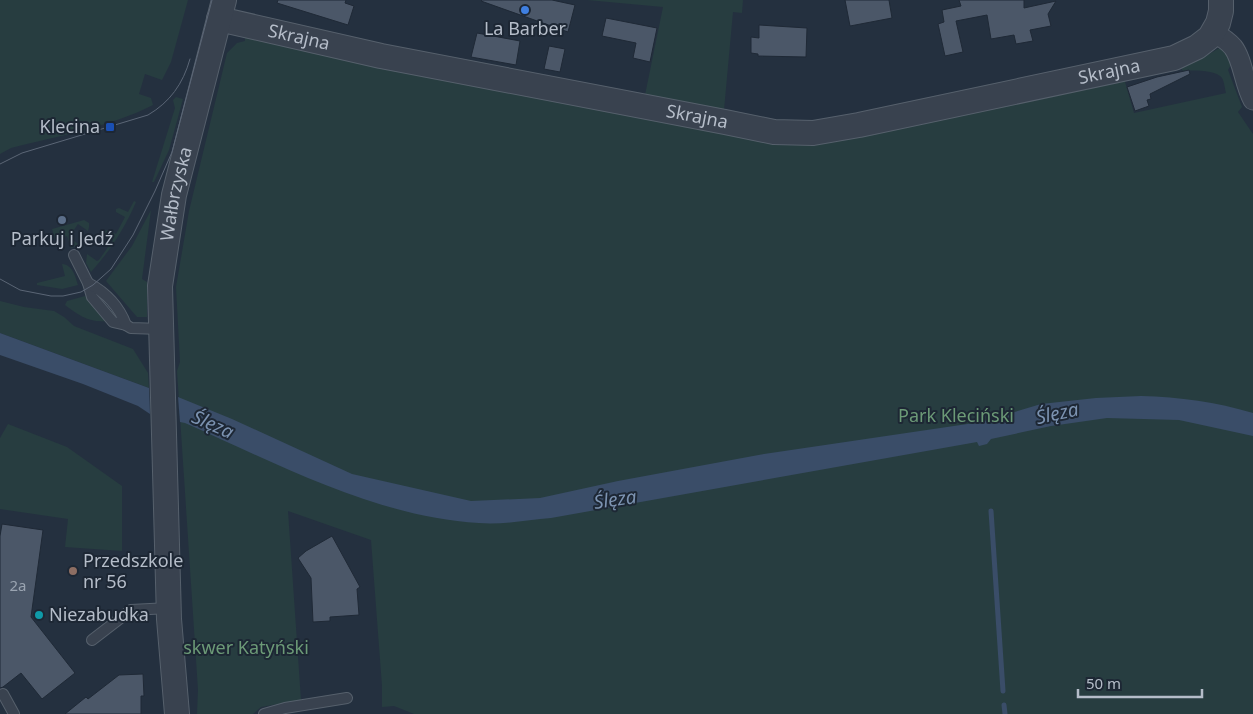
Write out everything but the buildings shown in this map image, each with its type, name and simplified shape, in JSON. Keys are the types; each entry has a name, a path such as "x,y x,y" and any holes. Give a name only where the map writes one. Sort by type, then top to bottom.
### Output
{"street":[{"path":"1221,0 1221,11 1213,32 1232,46 1253,100"},
{"name":"Skrajna","path":"222,10 390,58 774,132 813,133 1174,58 1198,47 1213,32"},
{"name":"Wałbrzyska","path":"169,608 166,438 160,286 169,220 222,10"},
{"path":"169,608 177,714"}],"lane":[{"path":"74,255 88,283 100,290 112,302 122,314 126,325 131,328 161,329"},
{"path":"92,640 131,610 169,608"},
{"path":"3,694 14,714"},
{"path":"264,714 286,708 347,698"}],"green space":[{"path":"0,0 188,0 171,62 162,80 145,74 139,94 151,98 153,105 102,125 11,148 0,154"},
{"path":"587,0 743,0 742,13 733,12 724,110 645,95 663,7"},
{"name":"Park Kleciński","path":"245,34 743,136 1122,78 1125,82 1134,113 1226,93 1223,79 1219,75 1204,71 1183,71 1180,66 1204,57 1221,47 1226,49 1232,63 1228,70 1242,107 1238,112 1253,134 1253,714 414,714 394,706 382,707 371,540 288,511 301,700 261,707 253,714 197,714 198,690 177,371 180,362 176,287 189,211 227,53 237,43 245,41"},
{"path":"176,97 183,99 169,150 154,182 152,182 175,108 173,100"},
{"path":"134,201 136,202 132,212 122,230 91,272 86,263 87,254 97,261 99,260 113,240 105,231 116,234 125,217 116,212 116,209 119,208 128,212"},
{"path":"151,210 142,279 147,282 147,317 137,317 106,281 132,246"},
{"path":"84,220 89,223 88,231 78,224 69,237 78,244 74,247 71,248 67,236 55,240 52,229"},
{"path":"62,264 69,266 75,275 78,285 62,289 37,285 37,283 65,276"},
{"path":"85,296 107,321 89,319 79,315 65,305 67,301"},
{"path":"0,301 24,307 54,311 74,326 133,349 148,373 149,388 0,333"},
{"path":"8,424 67,447 122,486 122,551 65,547 68,519 0,509 0,438"}],"water":[{"path":"0,333 149,388 150,414 138,406 83,384 0,355"},
{"name":"Ślęza","path":"1141,396 1198,401 1253,413 1253,436 1179,420 1107,418 1051,426 991,439 987,444 979,446 977,442 551,518 506,523 479,523 441,519 365,500 328,486 180,422 178,397 232,419 352,474 471,501 540,498 618,481 764,454 981,422 1041,404 1096,398"}],"waterway":[{"path":"991,511 1003,691"},
{"path":"1004,705 1005,714"}],"tram line":[{"path":"0,279 20,290 51,296 63,296 81,292 93,285 111,269 133,235 172,152 212,0"},
{"path":"0,164 22,153 148,115 175,92 184,76 190,59"}],"place":[{"name":"La Barber","path":"525,10"},
{"name":"Klecina","path":"110,127"},
{"name":"Parkuj i Jedź","path":"62,220"},
{"name":"Przedszkole nr 56","path":"73,571"},
{"name":"Niezabudka","path":"39,615"}],"park label":[{"name":"skwer Katyński","path":"246,648"}]}
